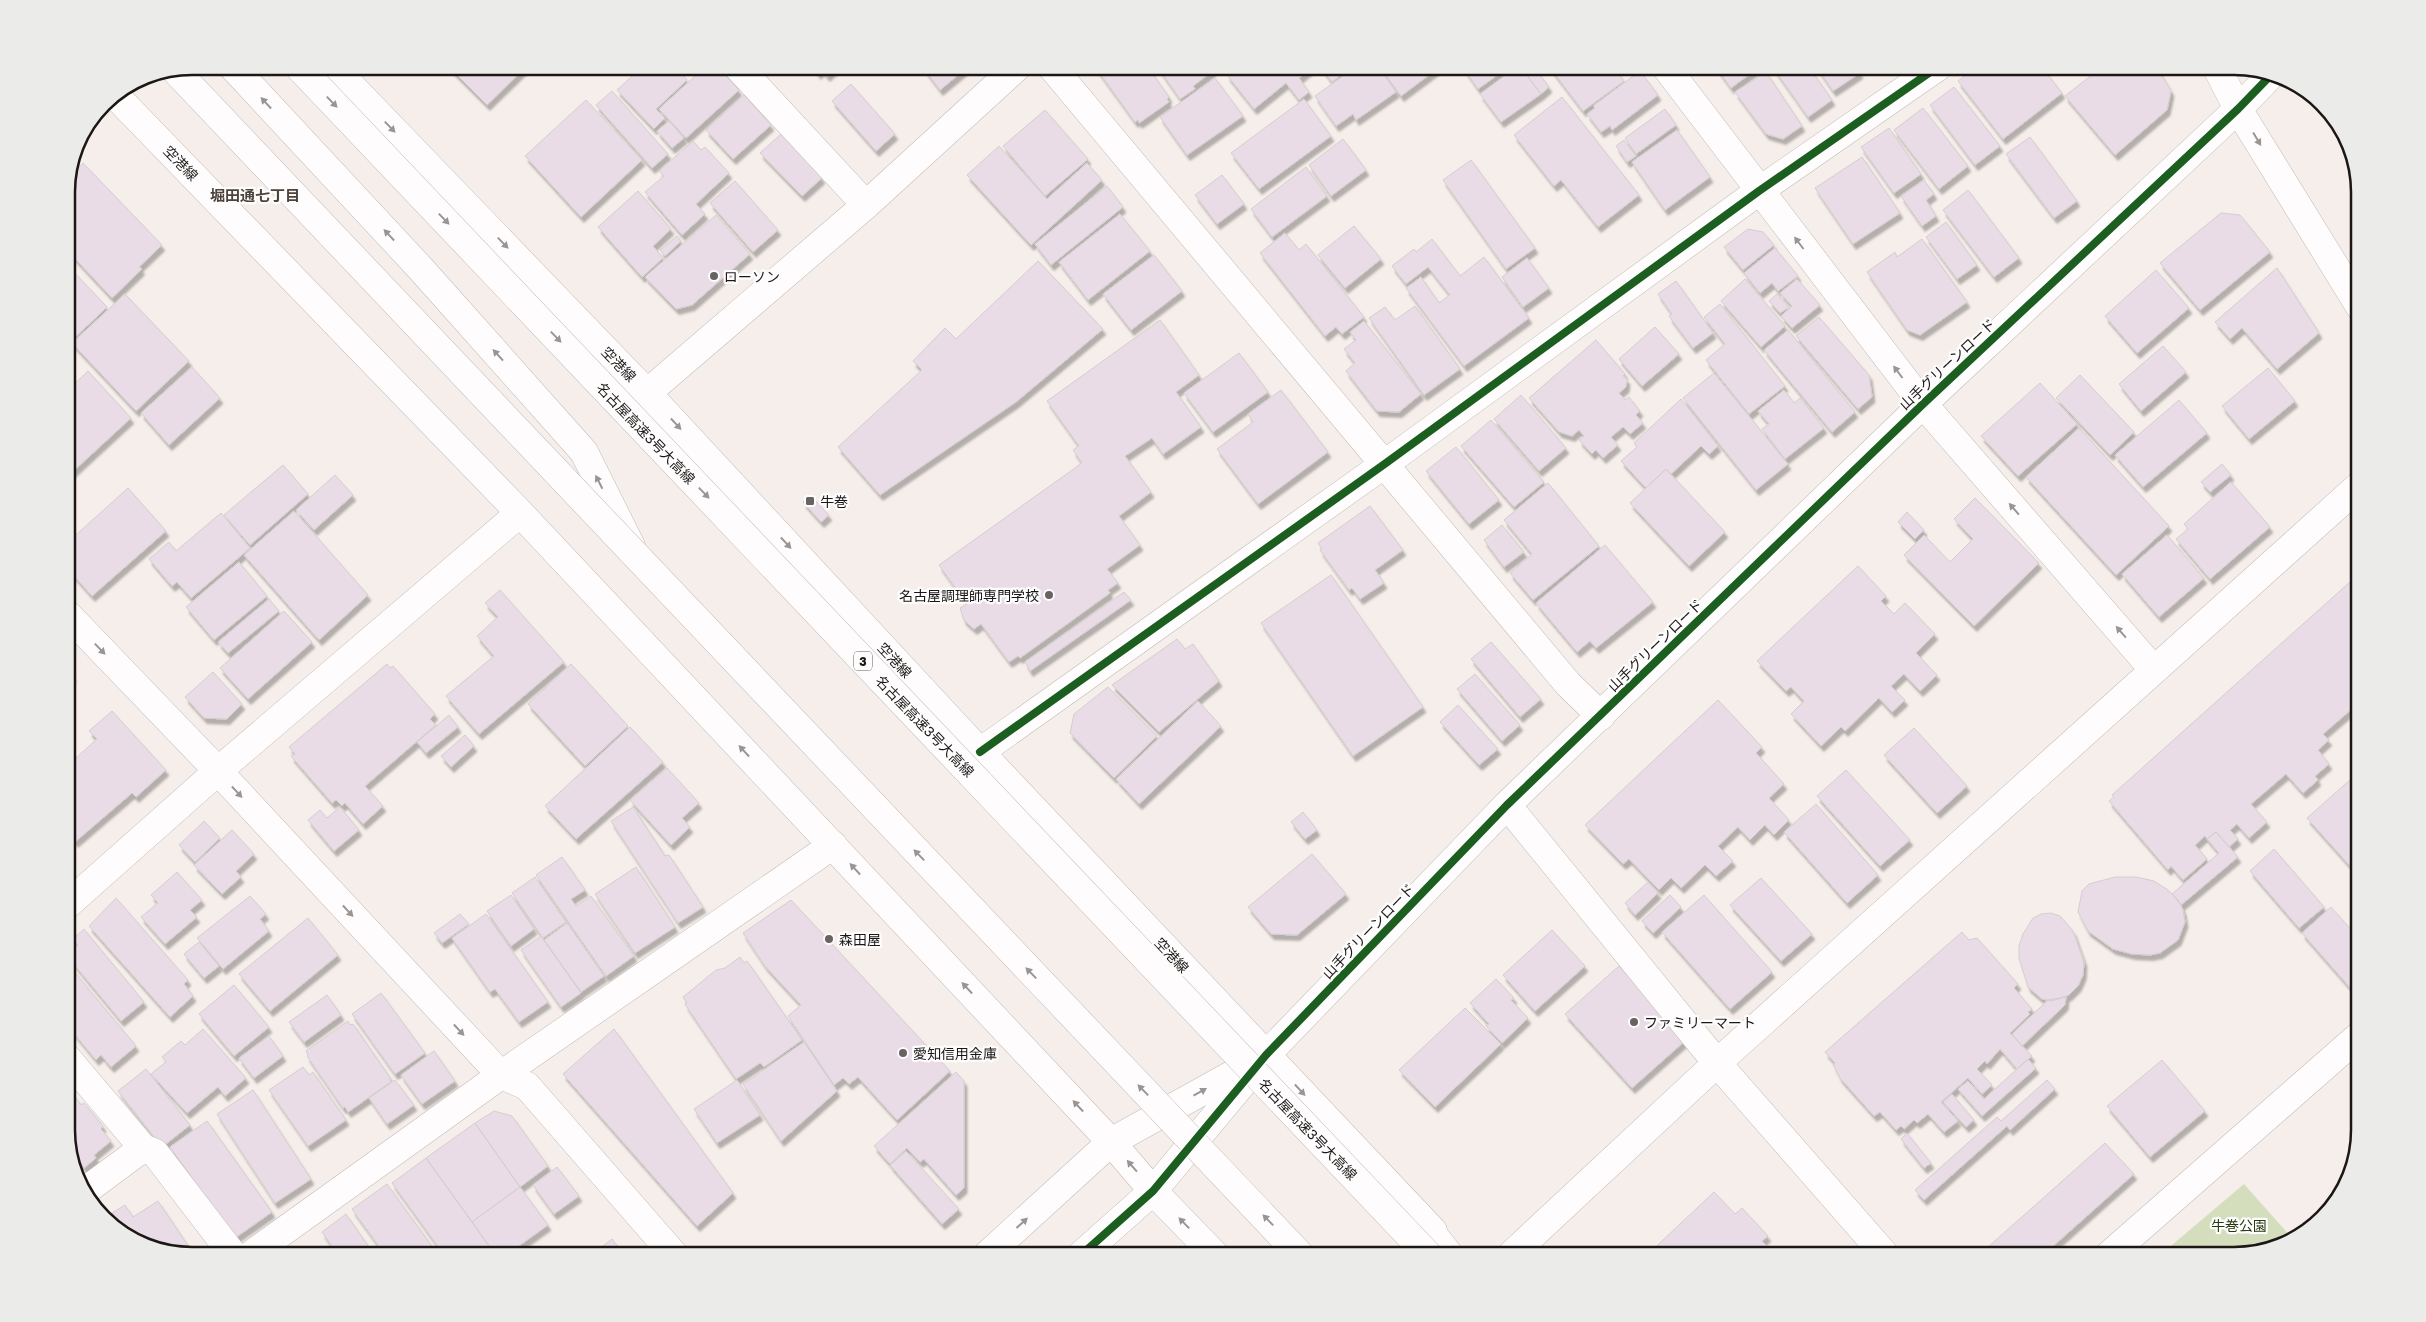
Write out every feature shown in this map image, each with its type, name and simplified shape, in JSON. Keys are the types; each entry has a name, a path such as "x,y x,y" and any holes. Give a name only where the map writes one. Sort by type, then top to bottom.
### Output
{"main road":[{"path":"240,75 421,269 584,452 636,556"},
{"name":"名古屋高速3号大高線","path":"307,75 1420,1247"},
{"name":"空港線","path":"341,75 647,393 980,752 1448,1247"},
{"path":"745,75 866,205"},
{"path":"647,393 866,205 1008,75"},
{"path":"1059,75 1386,463 1568,684 1601,716"},
{"path":"1672,75 1923,404 2153,669"},
{"path":"980,752 1386,463 1759,191 1926,75"},
{"path":"2221,75 2238,109 2351,292"},
{"path":"180,76 1292,1247"},
{"name":"山手グリーンロード","path":"1090,1247 1154,1191 1266,1055 1507,805 1923,404 2238,109 2266,80"},
{"name":"空港線","path":"121,100 520,513 1207,1247"},
{"path":"1520,1247 1717,1064 2153,669 2351,493"},
{"path":"75,897 218,771 520,513"},
{"path":"75,623 218,771 502,1075 527,1086 667,1247"},
{"path":"1507,805 1717,1064 1878,1247"},
{"path":"261,1247 502,1075 832,845"},
{"path":"2118,1247 2351,1043"},
{"name":"山手グリーンロード","path":"996,1247 1111,1142 1266,1055"},
{"path":"75,1069 143,1148 155,1153 227,1247"},
{"path":"90,1187 143,1148"},
{"path":"1416,1213 1443,1247"}],"green space":[{"name":"牛巻公園","path":"2244,1184 2288,1234 2264,1243 2249,1246 2170,1247"}],"building":[{"path":"457,75 518,75 487,105"},
{"path":"633,75 683,75 687,80 656,109 665,118 654,129 617,90"},
{"path":"696,75 725,75 739,90 686,138 659,109"},
{"path":"929,75 958,75 940,90"},
{"path":"1101,75 1153,75 1169,97 1167,99 1169,102 1139,123 1138,120 1135,122"},
{"path":"1163,75 1208,75 1193,86 1195,89 1180,99"},
{"path":"1227,75 1303,75 1299,78 1309,92 1299,100 1286,83 1254,109"},
{"path":"1327,75 1341,75 1332,82"},
{"path":"1344,75 1384,75 1396,92 1356,120 1353,114 1336,126 1315,96"},
{"path":"1386,75 1429,75 1401,96"},
{"path":"1468,75 1497,75 1478,89"},
{"path":"1506,75 1527,75 1541,94 1501,122 1480,94"},
{"path":"1527,75 1540,75 1549,87 1541,94"},
{"path":"1556,75 1620,75 1624,81 1583,111"},
{"path":"1635,75 1643,75 1658,95 1612,130 1610,126 1601,132 1587,114 1595,108 1593,106"},
{"path":"1722,75 1749,75 1731,88"},
{"path":"1761,75 1768,75 1802,126 1783,139 1766,134 1735,92"},
{"path":"1778,75 1814,75 1832,100 1808,117"},
{"path":"1822,75 1857,75 1833,91"},
{"path":"1966,75 2048,75 2062,93 2003,139 1958,81"},
{"path":"2092,75 2161,75 2171,91 2167,110 2115,155 2065,96"},
{"path":"1215,78 1243,116 1187,155 1160,117"},
{"path":"851,84 895,134 876,151 832,101"},
{"path":"1954,87 2000,146 1975,165 1930,105"},
{"path":"612,91 668,154 652,168 596,105"},
{"path":"744,95 771,125 733,159 706,130"},
{"path":"1562,97 1639,195 1598,227 1561,180 1554,186 1514,135"},
{"path":"1304,99 1331,136 1259,189 1231,153"},
{"path":"586,100 642,160 581,217 525,156"},
{"path":"1923,108 1968,166 1939,189 1894,130"},
{"path":"1665,109 1676,125 1636,154 1625,138"},
{"path":"1045,110 1088,159 1045,196 1003,146"},
{"path":"669,121 684,138 672,148 657,131"},
{"path":"1889,128 1921,174 1894,193 1861,147"},
{"path":"1677,130 1710,177 1665,210 1632,162"},
{"path":"782,133 822,178 802,196 760,153"},
{"path":"2030,137 2077,201 2054,218 2006,154"},
{"path":"1343,139 1366,170 1331,196 1309,165"},
{"path":"1624,140 1636,156 1627,162 1616,146"},
{"path":"693,141 701,150 705,147 729,173 696,204 705,214 682,235 645,192 664,176 659,171"},
{"path":"999,146 1047,199 1087,163 1102,180 1031,245 967,175"},
{"path":"1862,157 1900,213 1853,244 1815,188"},
{"path":"1471,160 1535,248 1506,269 1443,180"},
{"path":"83,163 162,245 139,267 142,269 112,298 75,259 75,185 78,168"},
{"path":"1306,167 1327,196 1272,237 1251,209"},
{"path":"1222,175 1244,204 1217,224 1195,195"},
{"path":"1924,180 1934,194 1926,200 1936,216 1922,226 1901,196"},
{"path":"735,181 778,230 753,252 710,203"},
{"path":"1107,186 1123,207 1051,265 1035,244"},
{"path":"1968,190 2019,258 1994,277 1943,210"},
{"path":"638,191 671,229 653,246 663,258 642,277 598,227"},
{"path":"2221,213 2240,215 2270,252 2200,310 2160,263"},
{"path":"1120,214 1150,251 1088,300 1059,262"},
{"path":"716,215 750,254 692,305 676,309 645,277"},
{"path":"1946,222 1977,265 1957,279 1926,237"},
{"path":"1354,226 1381,259 1345,288 1318,255"},
{"path":"1748,229 1763,232 1774,245 1743,270 1724,247"},
{"path":"1285,233 1299,250 1306,244 1364,317 1342,334 1336,327 1325,336 1260,253"},
{"path":"677,236 681,241 665,256 660,250"},
{"path":"1432,239 1460,276 1484,257 1529,318 1464,366 1406,288 1421,277 1439,303 1450,295 1428,267 1406,284 1392,266 1414,249 1416,252"},
{"path":"1922,239 1967,302 1920,335 1907,330 1867,272 1895,252 1897,257"},
{"path":"1775,248 1798,276 1778,291 1772,283 1760,293 1744,273"},
{"path":"1154,255 1182,291 1131,330 1103,294"},
{"path":"1527,258 1549,288 1523,307 1502,277"},
{"path":"1038,261 1103,329 1016,402 880,495 838,447 922,370 913,361 945,328 956,339"},
{"path":"2277,268 2319,333 2277,369 2242,328 2230,339 2215,322"},
{"path":"2156,270 2189,308 2137,353 2105,316"},
{"path":"75,273 107,307 75,337"},
{"path":"1745,279 1785,326 1761,347 1721,301"},
{"path":"1797,279 1820,305 1792,328 1781,316 1792,306 1780,293"},
{"path":"1676,281 1713,333 1693,348 1669,316 1672,314 1658,294"},
{"path":"125,294 189,361 136,411 75,346 75,340"},
{"path":"1777,294 1789,307 1780,313 1769,301"},
{"path":"1720,304 1785,386 1749,414 1706,360 1725,344 1704,317"},
{"path":"1415,306 1460,369 1424,395 1369,318 1385,307 1395,320"},
{"path":"1819,317 1869,375 1872,397 1858,409 1796,336"},
{"path":"1160,320 1199,375 1176,392 1201,427 1163,454 1152,438 1125,456 1151,492 1119,516 1140,545 1107,569 1118,583 1108,590 1110,593 1020,658 1018,656 1009,662 981,624 974,629 964,620 960,608 967,604 939,565 1082,463 1073,450 1079,446 1047,401"},
{"path":"1364,321 1421,394 1399,412 1377,411 1346,371 1355,363 1344,349 1356,340 1350,332"},
{"path":"1655,327 1679,354 1642,386 1619,359"},
{"path":"1788,330 1855,412 1832,432 1764,350"},
{"path":"1596,340 1625,374 1623,376 1627,379 1626,387 1619,393 1625,400 1629,397 1640,411 1636,415 1643,423 1630,434 1623,427 1611,437 1618,445 1603,458 1596,450 1592,454 1579,440 1584,436 1579,430 1572,436 1559,432 1529,398"},
{"path":"2163,346 2186,372 2141,411 2119,384"},
{"path":"1239,353 1268,392 1213,432 1184,393"},
{"path":"192,367 220,398 169,445 141,413"},
{"path":"2268,368 2295,401 2249,439 2222,406"},
{"path":"88,371 131,418 75,470 75,383"},
{"path":"1714,373 1788,464 1756,490 1683,398"},
{"path":"2080,375 2134,432 2110,455 2056,398"},
{"path":"2040,383 2077,424 2018,476 1981,436"},
{"path":"1281,390 1328,452 1258,504 1217,449 1253,422 1248,414"},
{"path":"1784,390 1794,403 1800,398 1824,428 1785,459 1762,429 1769,424 1758,411"},
{"path":"1521,395 1566,448 1539,471 1494,419"},
{"path":"1681,399 1718,446 1709,454 1701,446 1671,474 1666,469 1646,488 1621,461 1637,447 1634,443"},
{"path":"2179,400 2207,433 2143,487 2115,455"},
{"path":"1491,420 1544,482 1514,507 1461,446"},
{"path":"2079,428 2169,526 2116,575 2026,477"},
{"path":"1456,447 1499,500 1469,524 1426,471"},
{"path":"2222,464 2231,475 2210,492 2201,482"},
{"path":"283,465 308,494 250,545 224,515"},
{"path":"1666,469 1725,532 1689,566 1630,503"},
{"path":"335,475 353,495 314,530 296,510"},
{"path":"2231,482 2270,527 2210,579 2176,539 2188,529 2184,524"},
{"path":"1548,483 1599,546 1533,600 1510,573 1532,554 1504,520"},
{"path":"128,488 166,531 92,596 75,577 75,536"},
{"path":"811,496 829,515 821,522 803,502"},
{"path":"1975,498 2039,563 1974,626 1904,555 1924,535 1950,562 1973,539 1954,519"},
{"path":"1370,506 1403,550 1375,570 1384,583 1360,599 1352,588 1349,590 1320,550 1322,549 1318,543"},
{"path":"294,511 368,595 319,640 244,555"},
{"path":"1907,512 1924,530 1915,539 1898,522"},
{"path":"221,513 250,548 191,598 177,582 172,586 149,559 169,542 176,551"},
{"path":"1502,525 1524,552 1504,567 1484,540"},
{"path":"2167,535 2204,578 2159,617 2122,574"},
{"path":"1605,545 1653,602 1596,648 1590,641 1577,652 1536,603"},
{"path":"239,562 267,596 214,640 186,607"},
{"path":"1858,566 1886,596 1881,601 1894,614 1905,603 1935,634 1916,653 1937,675 1920,691 1904,674 1891,686 1905,700 1892,712 1879,698 1845,731 1841,727 1821,746 1791,714 1804,701 1791,687 1786,691 1757,661"},
{"path":"1331,575 1423,707 1353,756 1261,623"},
{"path":"2351,581 2351,710 2323,734 2329,740 2318,750 2329,764 2315,776 2318,780 2303,793 2286,774 2251,804 2267,822 2249,838 2237,824 2230,830 2238,839 2229,847 2216,832 2207,839 2205,836 2195,845 2207,859 2183,880 2171,866 2168,870 2109,801 2114,797 2112,795"},
{"path":"500,590 564,662 479,734 446,696 494,656 477,636 498,617 485,603"},
{"path":"1124,592 1131,600 1030,671 1025,662"},
{"path":"269,599 279,611 228,653 218,642"},
{"path":"284,611 312,642 248,699 220,668"},
{"path":"1177,639 1185,649 1193,644 1219,681 1159,732 1112,685"},
{"path":"1491,642 1541,699 1520,717 1471,659"},
{"path":"387,664 390,668 393,666 435,714 430,719 436,725 365,786 383,806 363,824 345,803 342,806 336,800 332,803 291,756 295,754 289,747"},
{"path":"571,664 628,726 585,766 528,704"},
{"path":"213,672 242,704 227,719 204,718 185,697"},
{"path":"1475,674 1520,725 1502,741 1457,689"},
{"path":"1108,687 1157,736 1114,778 1070,733 1074,714"},
{"path":"1718,700 1762,747 1756,753 1784,784 1769,798 1789,820 1774,835 1765,825 1750,840 1738,827 1718,846 1733,861 1716,876 1705,865 1681,888 1671,878 1659,890 1629,859 1623,864 1585,825"},
{"path":"1198,701 1221,726 1139,804 1116,779"},
{"path":"1458,705 1498,749 1479,765 1440,722"},
{"path":"112,711 166,770 136,797 132,793 75,842 75,759 97,739 89,731"},
{"path":"449,715 458,727 426,753 417,742"},
{"path":"630,727 663,762 576,839 545,806"},
{"path":"1914,728 1967,786 1937,813 1884,755"},
{"path":"465,735 474,746 451,767 441,756"},
{"path":"667,768 699,803 682,818 690,827 671,845 630,800"},
{"path":"1846,770 1910,840 1880,866 1817,796"},
{"path":"2351,779 2351,867 2307,818"},
{"path":"1816,804 1878,875 1847,903 1784,832"},
{"path":"340,807 359,830 334,851 308,820 320,810 327,818"},
{"path":"633,807 665,856 669,855 703,907 678,923 611,821"},
{"path":"1303,812 1317,830 1305,839 1291,822"},
{"path":"204,821 220,838 195,862 179,845"},
{"path":"232,830 254,854 236,871 241,877 222,894 194,865"},
{"path":"2216,832 2238,857 2181,905 2172,894 2219,853 2207,839"},
{"path":"2274,849 2324,907 2299,928 2250,871"},
{"path":"1312,854 1346,894 1297,935 1271,934 1248,907"},
{"path":"562,857 585,890 571,899 576,906 591,896 634,956 606,976 536,875"},
{"path":"636,867 675,927 635,953 595,894"},
{"path":"177,872 202,900 190,910 197,917 165,944 141,917 158,903 151,895"},
{"path":"535,877 566,922 543,938 512,893"},
{"path":"2115,877 2136,877 2154,881 2168,890 2179,901 2185,922 2178,940 2160,953 2150,955 2132,954 2113,949 2088,931 2078,912 2082,891 2089,884"},
{"path":"1761,878 1812,934 1781,961 1730,905"},
{"path":"1648,882 1658,893 1635,915 1625,903"},
{"path":"511,895 534,929 511,946 487,911"},
{"path":"1670,895 1681,907 1653,933 1642,921"},
{"path":"1704,895 1772,972 1730,1009 1662,932"},
{"path":"250,896 266,914 260,919 269,931 223,969 197,938"},
{"path":"116,898 188,980 184,984 193,996 170,1017 89,926"},
{"path":"791,900 950,1071 897,1120 858,1077 849,1084 843,1078 834,1085 788,1016 801,1005 765,966 743,933"},
{"path":"2331,907 2351,930 2351,989 2302,933"},
{"path":"2051,913 2060,916 2073,931 2084,962 2083,975 2078,986 2069,995 2052,1001 2042,999 2028,987 2019,958 2019,946 2023,934 2033,918 2041,914"},
{"path":"460,914 469,924 442,943 434,933"},
{"path":"486,914 548,1002 519,1022 495,989 490,992 452,938"},
{"path":"308,918 338,955 270,1011 239,974"},
{"path":"567,923 604,976 581,992 544,940"},
{"path":"84,929 144,1002 121,1021 75,966 75,948 78,945 75,941 75,937"},
{"path":"1552,930 1585,966 1535,1011 1503,975"},
{"path":"1962,932 1969,940 1977,938 2018,984 2014,988 2032,1009 2028,1012 2030,1014 2010,1033 2032,1056 2017,1069 2000,1049 1987,1064 1985,1061 1977,1069 1992,1085 1982,1094 1968,1078 1941,1102 1958,1121 1944,1132 1928,1114 1917,1123 1914,1120 1904,1129 1901,1126 1896,1130 1880,1112 1874,1116 1840,1078 1833,1064 1835,1063 1825,1052"},
{"path":"541,936 581,993 561,1007 521,950"},
{"path":"199,942 219,966 204,978 184,954"},
{"path":"740,957 744,963 747,961 802,1040 764,1067 760,1063 736,1079 685,1004 687,1003 683,997 716,970 725,968"},
{"path":"1619,966 1686,1040 1632,1088 1565,1014"},
{"path":"75,973 136,1046 111,1067 101,1055 96,1060 75,1035"},
{"path":"1496,979 1514,998 1511,1000 1528,1018 1502,1043 1486,1026 1489,1024 1470,1003"},
{"path":"234,985 269,1027 234,1056 199,1014"},
{"path":"381,993 425,1053 395,1074 352,1014"},
{"path":"327,995 341,1015 304,1042 289,1022"},
{"path":"2066,997 2065,1005 2022,1046 2012,1034 2048,1000"},
{"path":"1465,1008 1501,1044 1435,1107 1399,1070"},
{"path":"348,1021 350,1025 353,1024 389,1076 391,1082 348,1112 345,1107 343,1108 307,1056 306,1051"},
{"path":"203,1029 246,1078 225,1096 218,1087 187,1113 151,1074 166,1062 162,1057 181,1041 185,1045"},
{"path":"614,1029 733,1193 697,1226 563,1074"},
{"path":"269,1036 283,1056 254,1078 239,1058"},
{"path":"804,1042 837,1091 781,1141 743,1084"},
{"path":"434,1051 455,1081 422,1104 401,1075"},
{"path":"2028,1059 2036,1068 1982,1116 1958,1089 1968,1081 1984,1099"},
{"path":"2162,1060 2205,1111 2150,1157 2107,1106"},
{"path":"303,1067 309,1075 313,1072 346,1120 308,1146 269,1090"},
{"path":"146,1069 190,1125 162,1147 118,1091"},
{"path":"956,1072 964,1081 964,1188 956,1195 924,1159 920,1162 907,1148 890,1164 874,1146"},
{"path":"395,1080 414,1105 387,1124 369,1098"},
{"path":"737,1080 760,1115 717,1143 694,1109"},
{"path":"2047,1080 2055,1089 2010,1130 2007,1126 1924,1200 1915,1190 1997,1117 2001,1121"},
{"path":"253,1090 311,1179 275,1203 217,1114"},
{"path":"1952,1094 1974,1120 1966,1127 1943,1102"},
{"path":"75,1099 81,1105 84,1103 103,1126 101,1129 111,1141 94,1155 96,1158 84,1168 80,1162 77,1153"},
{"path":"494,1111 512,1116 548,1166 520,1187 475,1123"},
{"path":"207,1121 272,1212 235,1238 170,1147"},
{"path":"475,1123 520,1187 472,1222 426,1158"},
{"path":"1907,1133 1931,1163 1924,1168 1901,1139"},
{"path":"2105,1143 2134,1174 2052,1247 1988,1247"},
{"path":"906,1151 959,1209 942,1224 890,1165"},
{"path":"426,1158 490,1247 438,1247 392,1183"},
{"path":"557,1167 579,1196 554,1214 533,1185"},
{"path":"387,1184 432,1247 379,1247 352,1209"},
{"path":"520,1187 548,1225 517,1247 490,1247 472,1222"},
{"path":"1714,1192 1735,1214 1742,1208 1768,1236 1762,1241 1768,1247 1656,1247"},
{"path":"158,1201 189,1247 169,1245 140,1235 115,1218 112,1213 125,1205 133,1217"},
{"path":"346,1214 369,1247 330,1247 332,1246 322,1232"},
{"path":"612,1239 618,1247 602,1247"}],"cycle path":[{"path":"980,752 1386,463 1759,191 1926,75"},
{"path":"1090,1247 1153,1191 1266,1055 1507,805 1923,404 2238,109 2266,80"}],"place":[{"name":"ローソン","path":"714,276"},
{"name":"牛巻","path":"810,501"},
{"name":"名古屋調理師専門学校","path":"1049,595"},
{"name":"森田屋","path":"829,939"},
{"name":"ファミリーマート","path":"1634,1022"},
{"name":"愛知信用金庫","path":"903,1053"}],"district":[{"name":"堀田通七丁目","path":"255,195"}]}
